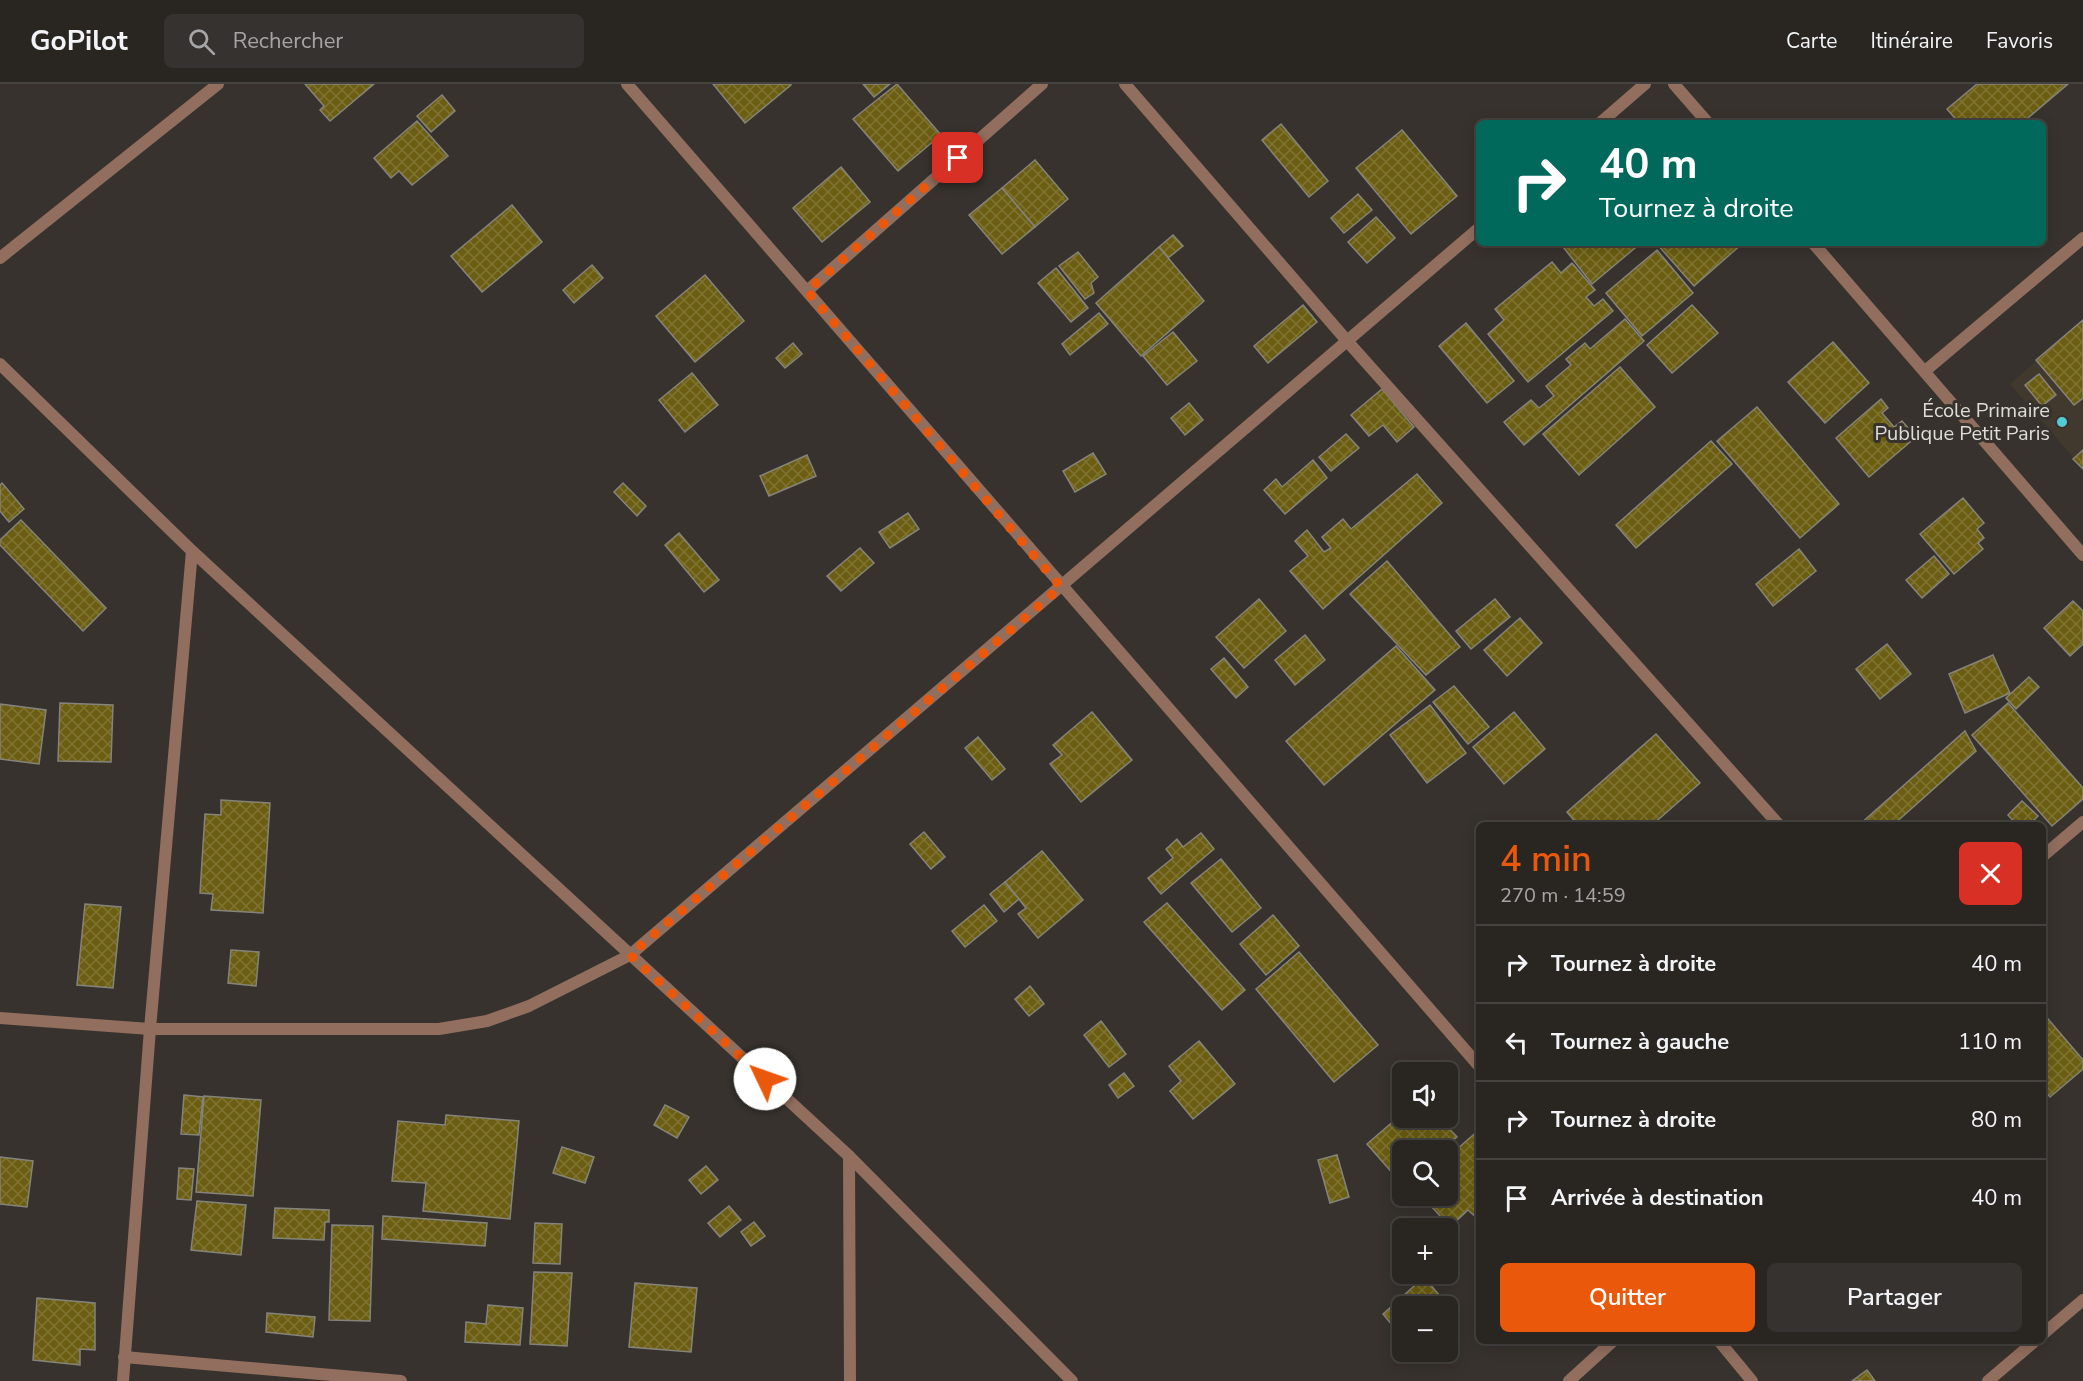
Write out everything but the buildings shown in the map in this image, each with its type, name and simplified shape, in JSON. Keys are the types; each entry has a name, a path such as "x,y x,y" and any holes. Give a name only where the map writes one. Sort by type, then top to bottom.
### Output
{"street":[{"path":"0,258 218,84"},
{"path":"627,84 1061,587 1476,1063"},
{"path":"807,291 1042,84"},
{"path":"1125,84 1348,342 1776,822"},
{"path":"1603,120 1645,84"},
{"path":"1674,84 1705,120"},
{"path":"0,1018 150,1029 439,1029 487,1021 529,1006 630,955 1476,231"},
{"path":"1925,371 2083,238"},
{"path":"1816,246 2083,555"},
{"path":"0,364 192,551 849,1156 1072,1381"},
{"path":"123,1381 150,1029 192,551"},
{"path":"2046,853 2083,822"},
{"path":"849,1156 850,1381"},
{"path":"2046,1331 2083,1300"},
{"path":"1569,1381 1610,1344"},
{"path":"1721,1344 1752,1381"},
{"path":"1988,1381 2031,1344"},
{"path":"124,1357 401,1381"}],"shaded area":[{"name":"École Primaire Publique Petit Paris","path":"2083,320 2083,469 2010,384"}],"place":[{"name":"École Primaire Publique Petit Paris","path":"2062,422"}],"route":[{"path":"765,1079 630,955 1061,587 807,291 958,158"}]}
